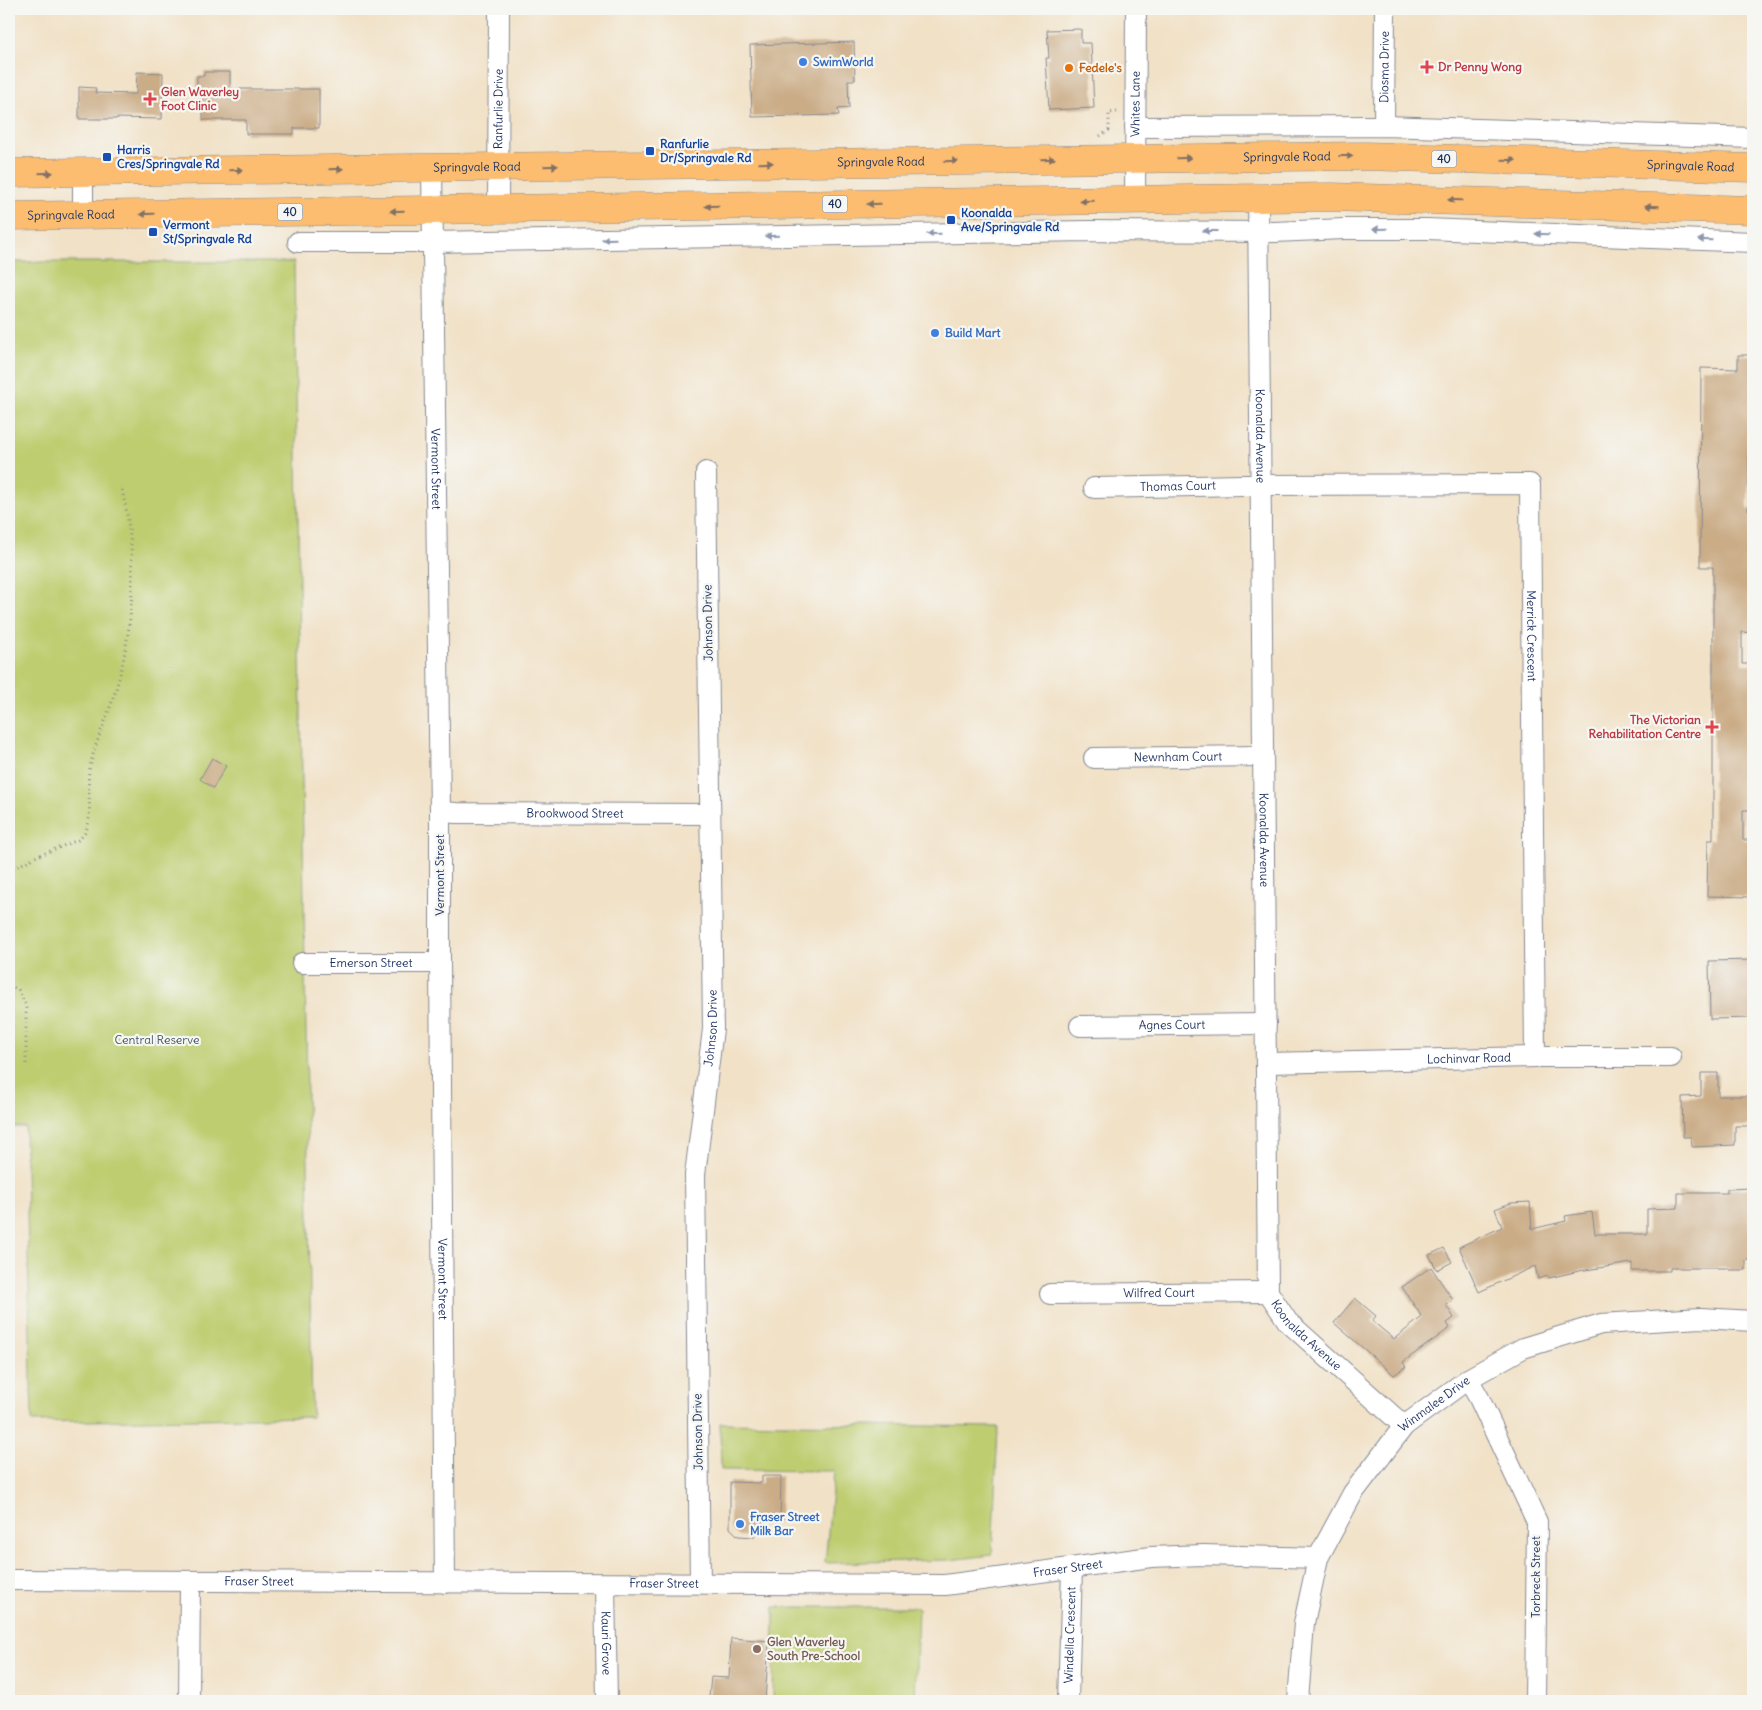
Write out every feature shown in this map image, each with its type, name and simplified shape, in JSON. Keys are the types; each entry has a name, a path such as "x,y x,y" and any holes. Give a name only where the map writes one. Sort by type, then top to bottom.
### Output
{"highway":[{"name":"Springvale Road","path":"9,173 1374,156 1753,168"},
{"name":"Springvale Road","path":"9,216 1258,198 1390,198 1753,210"}],"street":[{"name":"Ranfurlie Drive","path":"498,209 499,9"},
{"name":"Whites Lane","path":"1135,200 1136,9"},
{"name":"Diosma Drive","path":"1384,126 1385,9"},
{"path":"1135,127 1384,126 1753,138"},
{"name":"Vermont Street","path":"432,167 440,812 445,1583"},
{"path":"82,215 83,172"},
{"name":"Koonalda Avenue","path":"1258,198 1268,1292 1288,1322 1404,1426"},
{"path":"298,242 433,242 1088,231 1258,232 1427,229 1753,242"},
{"name":"Johnson Drive","path":"700,1583 695,1175 713,1029 706,472"},
{"name":"Merrick Crescent","path":"1260,485 1530,484 1535,1057"},
{"name":"Thomas Court","path":"1094,488 1260,485"},
{"name":"Newnham Court","path":"1094,758 1262,756"},
{"name":"Brookwood Street","path":"440,812 710,814"},
{"name":"Emerson Street","path":"302,963 440,963"},
{"name":"Agnes Court","path":"1080,1026 1266,1024"},
{"name":"Lochinvar Road","path":"1266,1063 1535,1057 1671,1057"},
{"name":"Wilfred Court","path":"1050,1294 1268,1292"},
{"name":"Winmalee Drive","path":"1298,1701 1304,1623 1318,1558 1353,1493 1404,1426 1468,1379 1523,1348 1601,1324 1701,1318 1753,1321"},
{"name":"Torbreck Street","path":"1468,1379 1479,1398 1536,1522 1535,1701"},
{"name":"Fraser Street","path":"9,1580 945,1585 1151,1557 1203,1555 1318,1558"},
{"name":"Windella Crescent","path":"1068,1701 1072,1569"},
{"path":"189,1701 190,1581"},
{"name":"Kauri Grove","path":"605,1584 607,1701"}],"path":[{"path":"9,871 35,857 78,840 88,828 89,772 98,735 111,703 122,667 132,593 132,549 121,486"},
{"path":"9,986 18,989 26,1006 26,1066"}],"green space":[{"name":"Central Reserve","path":"9,262 294,262 312,1417 32,1422 25,1127 9,1127"},
{"path":"720,1423 998,1427 992,1555 950,1560 825,1563 834,1471 721,1470"},
{"path":"774,1607 918,1607 915,1701 773,1701"}],"building":[{"name":"Fedele's","path":"1081,29 1081,43 1091,43 1094,108 1049,110 1046,58 1049,58 1047,30"},
{"name":"SwimWorld","path":"854,42 855,80 848,80 849,108 838,109 839,115 752,117 750,45"},
{"path":"137,72 163,73 162,119 79,119 79,87 96,88 95,93 136,94"},
{"path":"204,72 230,72 230,89 319,89 319,128 294,128 294,134 246,134 246,120 203,120 203,91 197,91 197,76 204,76"},
{"path":"1738,355 1753,355 1753,437 1749,437 1748,510 1753,510 1753,633 1742,632 1742,664 1753,664 1753,810 1743,810 1743,840 1753,840 1753,897 1707,896 1708,840 1713,840 1713,567 1700,567 1701,368 1738,369"},
{"path":"212,758 226,766 213,788 200,779"},
{"path":"1753,960 1753,1018 1710,1019 1709,961"},
{"path":"1701,1073 1718,1073 1718,1096 1753,1096 1753,1126 1735,1126 1735,1145 1692,1147 1691,1137 1683,1137 1682,1097 1701,1096"},
{"path":"1753,1188 1753,1260 1746,1260 1746,1270 1729,1270 1729,1268 1670,1268 1670,1271 1632,1271 1632,1263 1538,1279 1535,1266 1479,1292 1459,1247 1502,1227 1495,1209 1511,1203 1530,1202 1532,1229 1566,1221 1565,1216 1592,1212 1595,1234 1647,1234 1647,1209 1678,1208 1678,1193 1727,1193 1727,1189"},
{"path":"1444,1248 1452,1262 1437,1270 1429,1255"},
{"path":"1431,1267 1453,1300 1446,1305 1454,1318 1447,1323 1450,1328 1403,1362 1406,1367 1394,1375 1334,1323 1355,1298 1376,1316 1372,1321 1394,1339 1422,1317 1402,1287"},
{"path":"762,1476 781,1476 780,1521 754,1521 754,1537 738,1536 730,1528 730,1482 762,1483"},
{"path":"731,1638 769,1641 765,1701 709,1697 711,1677 729,1678"}],"place":[{"name":"SwimWorld","path":"803,62"},
{"name":"Dr Penny Wong","path":"1427,67"},
{"name":"Fedele's","path":"1069,68"},
{"name":"Glen Waverley Foot Clinic","path":"150,99"},
{"name":"Ranfurlie Dr/Springvale Rd","path":"650,151"},
{"name":"Harris Cres/Springvale Rd","path":"107,157"},
{"name":"Koonalda Ave/Springvale Rd","path":"951,220"},
{"name":"Vermont St/Springvale Rd","path":"153,232"},
{"name":"Build Mart","path":"935,333"},
{"name":"The Victorian Rehabilitation Centre","path":"1712,727"},
{"name":"Fraser Street Milk Bar","path":"740,1524"},
{"name":"Glen Waverley South Pre-School","path":"757,1649"}]}
